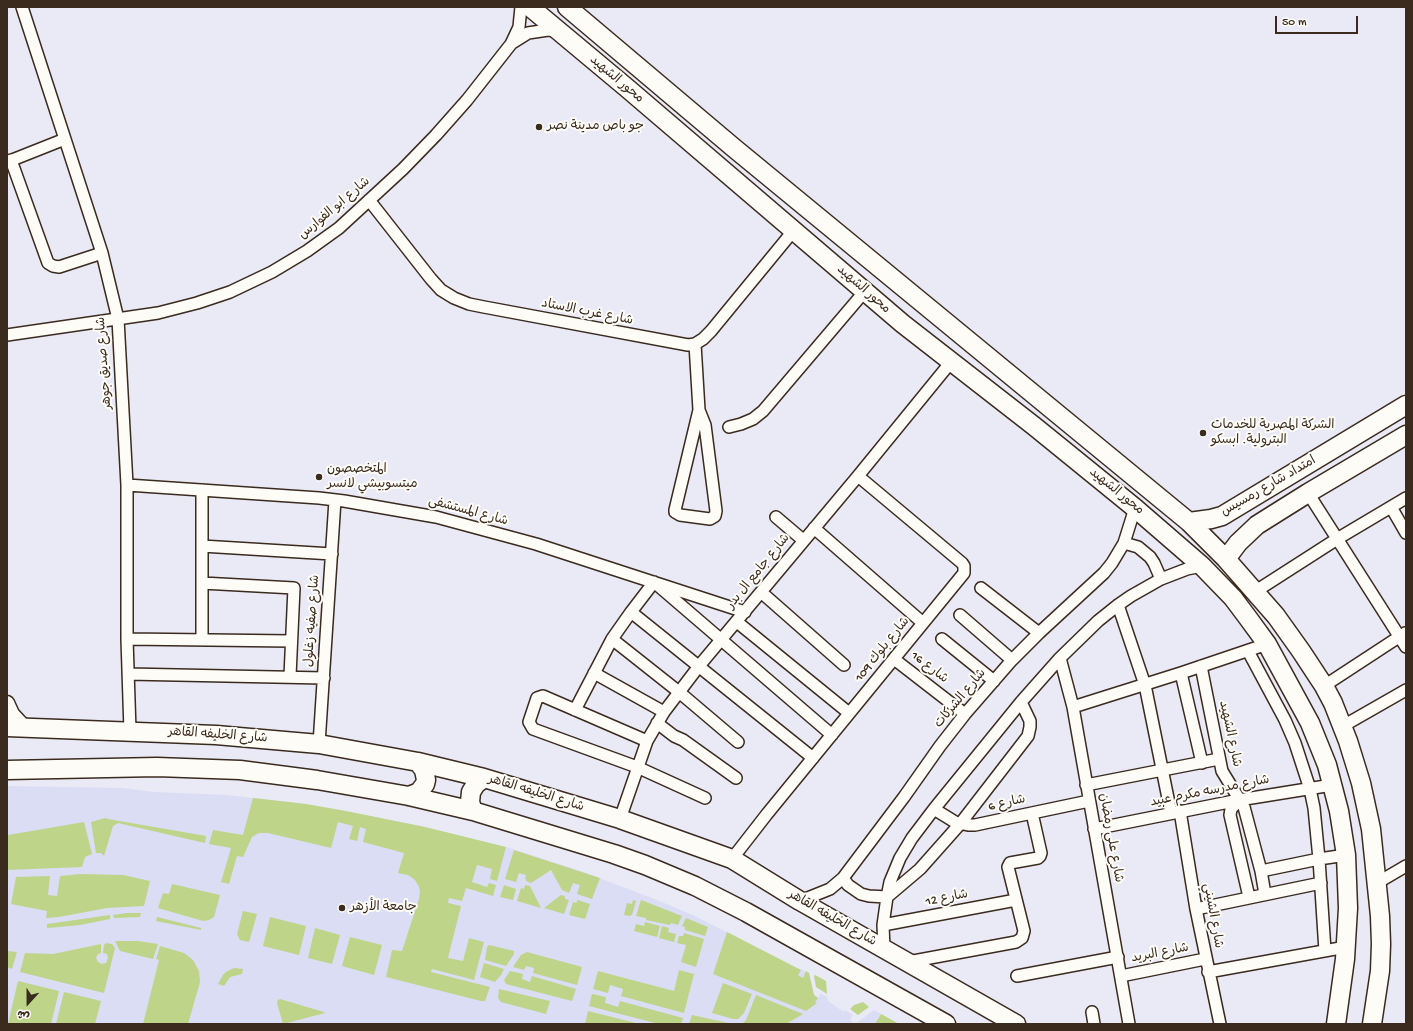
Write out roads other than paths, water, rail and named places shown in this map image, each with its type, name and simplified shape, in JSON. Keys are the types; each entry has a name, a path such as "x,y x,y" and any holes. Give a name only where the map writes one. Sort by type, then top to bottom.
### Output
{"main road":[{"name":"محور الشهيد","path":"530,7 903,324 1034,426 1135,508 1202,566 1233,598 1267,644 1300,703 1319,744 1339,811 1346,855 1348,908 1346,947 1336,1024"},
{"name":"محور الشهيد","path":"567,7 734,148 1189,522 1256,591 1276,616 1301,650 1324,686 1343,726 1355,760 1367,811 1377,883 1381,944 1380,971 1372,1024"},
{"path":"903,324 915,320 920,316 925,305"},
{"path":"931,347 935,332 946,322"},
{"name":"امتداد شارع رمسيس","path":"1189,522 1211,520 1222,516 1406,405"},
{"name":"امتداد شارع رمسيس","path":"1226,559 1238,542 1246,534 1279,511 1406,435"},
{"path":"1267,490 1279,511"},
{"path":"1300,703 1315,699 1322,691 1324,686"},
{"name":"شارع الخليفه القاهر","path":"7,727 216,735 320,744 418,762 484,778 620,819 732,859 800,901 907,962 995,1018 1016,1024"},
{"path":"409,796 419,792 426,780 424,770 418,762"},
{"path":"7,770 157,767 240,770 317,780 409,796 473,811 628,858 695,886 746,912 946,1024"},
{"path":"473,811 470,802 471,792 476,784 484,778"},
{"path":"1339,811 1344,805 1351,802 1360,804 1367,811"}],"street":[{"name":"شارع صديق جوهر","path":"22,7 102,253 118,319 127,485 126,639 130,731"},
{"name":"شارع ابو الفوارس","path":"7,335 158,313 197,303 230,292 272,272 307,251 339,228 403,168 436,135 467,100 511,44 519,27 521,7"},
{"name":"شارع ابو الفوارس","path":"511,44 528,33 548,30 557,31"},
{"path":"65,139 9,161 48,263 59,267 102,253"},
{"name":"شارع غرب الاستاد","path":"369,200 431,279 441,290 454,298 469,304 671,343 688,345 695,344"},
{"path":"699,410 705,425 716,511 714,516 710,519 680,515 675,512 699,410 695,344 711,331 794,230"},
{"path":"729,427 753,419 763,411 865,291"},
{"name":"شارع جامع ال بدر","path":"620,819 647,741 664,712 720,640 745,612 951,362"},
{"name":"شارع بلوك 109","path":"732,859 964,573 964,566 858,476"},
{"name":"شارع المستشفى","path":"127,485 335,500 436,517 544,547 745,612"},
{"path":"202,490 202,639"},
{"path":"1308,493 1337,539 1403,634 1406,646"},
{"path":"1256,591 1337,539 1406,498"},
{"name":"شارع صفيه زغلول","path":"320,744 335,500"},
{"path":"1391,507 1406,533"},
{"name":"شارع الشركات","path":"800,901 830,889 843,878 965,714 1012,660 1104,573 1112,563 1124,542 1135,508"},
{"path":"776,518 804,540"},
{"path":"814,528 923,623"},
{"path":"1124,542 1138,548 1150,557 1161,579"},
{"path":"202,546 332,554"},
{"path":"884,949 883,925 887,897 890,882 900,858 912,838 934,809 1021,702 1060,658 1098,621 1118,605 1161,579 1187,569 1202,566"},
{"path":"575,710 612,639 654,582 832,735"},
{"path":"202,583 294,588 290,676"},
{"path":"981,588 1039,633"},
{"path":"761,592 844,665"},
{"name":"شارع الشيني","path":"1118,605 1145,685 1162,770 1176,812 1220,1024"},
{"path":"631,612 813,758"},
{"path":"960,615 1012,660"},
{"path":"736,622 849,713"},
{"path":"1324,686 1403,634"},
{"path":"126,639 291,641"},
{"path":"612,639 679,692 738,742"},
{"path":"942,639 994,681"},
{"path":"1073,707 1145,685 1267,644"},
{"path":"1248,651 1285,720 1295,743 1310,789 1314,808 1320,859 1326,951"},
{"name":"شارع على رمضان","path":"1060,658 1073,707 1129,1024"},
{"name":"شارع 16","path":"894,659 965,714"},
{"name":"شارع الشهيد","path":"1201,666 1219,760 1224,777 1244,807 1261,871 1265,894"},
{"path":"594,673 664,712"},
{"path":"1181,673 1202,763"},
{"path":"128,674 290,676 324,678"},
{"path":"1343,726 1406,690"},
{"path":"647,741 541,696 537,698 529,722 533,729 637,767 705,798"},
{"path":"843,878 861,894 887,897 920,869 960,824 1028,736 1030,721 1021,702"},
{"path":"7,703 12,714 25,728"},
{"path":"657,723 736,778"},
{"path":"1086,784 1219,760"},
{"name":"شارع مدرسه مكرم عبيد","path":"1094,829 1239,800 1332,785"},
{"path":"1239,800 1231,809 1230,816 1249,898"},
{"name":"شارع 6","path":"934,809 960,824 975,825 1089,801"},
{"path":"907,962 1019,941 1022,938 1024,931 1008,869 1009,865 1012,863 1038,858 1041,854 1032,813"},
{"path":"1261,871 1346,855"},
{"path":"1377,883 1406,866"},
{"path":"1196,909 1321,883"},
{"name":"شارع 12","path":"883,925 1016,900"},
{"path":"1208,972 1346,947"},
{"path":"1017,976 1118,957"},
{"name":"شارع البريد","path":"1121,976 1206,960"},
{"path":"1092,1012 1094,1024"}],"place":[{"name":"جو باص مدينة نصر","path":"539,127"},
{"name":"الشركة المصرية للخدمات البترولية. ابسكو","path":"1203,433"},
{"name":"المتخصصون ميتسوبيشي لانسر","path":"319,477"},
{"name":"جامعة الأزهر","path":"342,908"}]}
